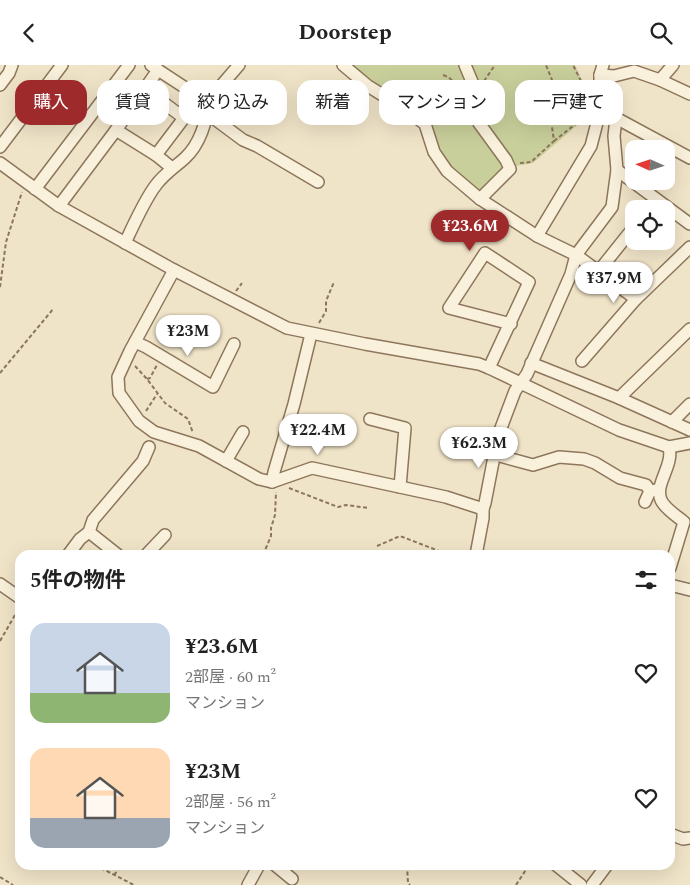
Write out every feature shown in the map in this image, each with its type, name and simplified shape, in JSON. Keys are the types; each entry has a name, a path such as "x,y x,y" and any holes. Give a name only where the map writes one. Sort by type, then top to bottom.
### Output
{"street":[{"path":"0,85 9,73 12,65"},
{"path":"0,147 62,65"},
{"path":"31,186 129,65"},
{"path":"343,65 368,87 425,123 434,152 447,171 480,199 537,236 576,255 636,299"},
{"path":"466,65 472,80"},
{"path":"660,79 673,65"},
{"path":"224,80 235,66"},
{"path":"149,80 154,67 179,84"},
{"path":"601,70 614,75 634,71 660,79 690,94"},
{"path":"156,155 184,118 169,107"},
{"path":"623,122 690,158"},
{"path":"59,206 120,125"},
{"path":"125,243 155,185 186,157 197,143 204,125"},
{"path":"223,125 243,140 257,146 318,182"},
{"path":"480,125 510,169 480,199"},
{"path":"537,236 592,146 597,125"},
{"path":"477,550 484,518 483,509 486,503 498,436 515,391 527,374 571,275 576,255 612,207 617,170 614,136 615,125"},
{"path":"116,130 156,155 172,168"},
{"path":"0,163 59,206 174,270 287,328 315,335 479,364 619,430 669,447 690,443"},
{"path":"617,170 690,224"},
{"path":"598,272 625,238"},
{"path":"582,361 636,299 690,247"},
{"path":"489,368 511,324 529,282 485,253 449,308 511,324"},
{"path":"174,270 118,377 119,393 139,421 154,432 199,446 259,479 272,482 312,468 446,497 483,509"},
{"path":"619,398 690,329"},
{"path":"272,482 315,335"},
{"path":"135,342 213,387 234,344"},
{"path":"531,363 619,398 690,430"},
{"path":"672,422 690,404"},
{"path":"370,419 405,428 400,487"},
{"path":"226,461 243,432"},
{"path":"460,440 495,452 500,456 533,465 559,457 584,459 595,463 620,478 646,485 684,522 675,552"},
{"path":"72,550 80,539 89,532 93,520 142,461 149,447"},
{"path":"645,502 654,491 671,455 669,447"},
{"path":"89,532 112,550"},
{"path":"151,550 165,535"},
{"path":"0,584 15,594"},
{"path":"675,586 690,589"},
{"path":"675,836 683,839 690,838"},
{"path":"248,885 256,870"},
{"path":"281,870 292,879"},
{"path":"562,870 581,885"},
{"path":"592,885 603,870"}],"path":[{"path":"485,80 496,65"},
{"path":"546,65 558,95 556,115 552,127 554,141"},
{"path":"508,165 531,162 578,122 581,81 573,65"},
{"path":"442,75 452,80"},
{"path":"0,287 6,242 23,190 31,186"},
{"path":"315,335 326,311 326,301 334,282"},
{"path":"0,373 54,307"},
{"path":"147,379 150,378 162,356"},
{"path":"126,361 133,365 147,379 157,393 174,410 188,419 194,438 199,446"},
{"path":"139,421 157,393"},
{"path":"272,482 338,507 346,505 369,508"},
{"path":"265,550 271,536 275,515 276,489 272,482"},
{"path":"376,546 400,536 436,550"},
{"path":"0,641 15,616"},
{"path":"104,870 134,885"},
{"path":"114,875 118,870"},
{"path":"407,870 408,883 410,885"},
{"path":"516,885 526,870"},
{"path":"0,877 13,885"}],"green space":[{"path":"350,65 575,65 582,80 515,80 515,125 577,125 533,163 516,166 517,170 492,192 491,201 451,167 438,150 432,125 505,125 505,80 379,80 379,88"}]}
